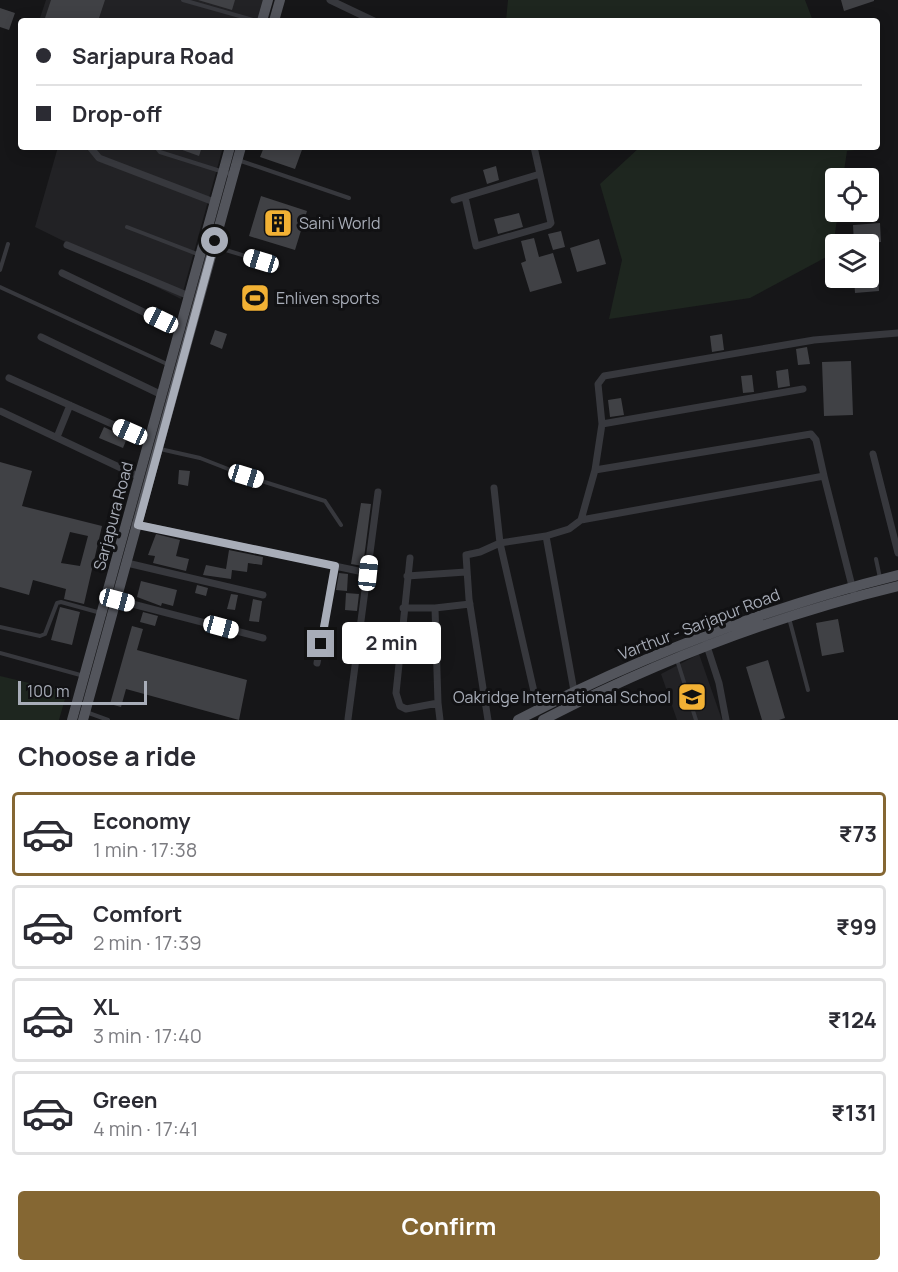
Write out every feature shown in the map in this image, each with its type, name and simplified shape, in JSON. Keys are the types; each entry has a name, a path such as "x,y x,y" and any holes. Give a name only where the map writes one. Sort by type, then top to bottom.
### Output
{"main road":[{"path":"263,18 268,0"},
{"path":"275,18 280,0"},
{"name":"Sarjapura Road","path":"72,720 102,613 159,448 214,246 228,173 230,150"},
{"name":"Sarjapura Road","path":"84,716 127,563 140,477 214,202 237,160 239,150"},
{"name":"Varthur - Sarjapur Road","path":"853,592 898,575"},
{"name":"Varthur - Sarjapur Road","path":"518,720 574,691 787,610 853,592 898,586"},
{"name":"Varthur - Sarjapur Road","path":"543,720 674,653"}],"street":[{"path":"330,0 368,18"},
{"path":"92,150 99,158 214,202"},
{"path":"465,197 476,246 549,225 551,223 535,150"},
{"path":"454,200 540,174"},
{"path":"67,245 189,296"},
{"path":"62,273 181,330"},
{"path":"581,520 596,470 602,424 598,384 604,376 814,340 898,333"},
{"path":"41,337 162,395"},
{"path":"9,378 150,441"},
{"path":"602,424 803,389"},
{"path":"57,437 70,405"},
{"path":"0,411 140,477"},
{"path":"596,470 811,434 815,436 853,592"},
{"path":"873,454 898,554"},
{"path":"488,720 470,604 466,555 480,552 500,543 546,536 569,529 581,520 824,476"},
{"path":"494,488 500,543 538,710"},
{"path":"348,719 378,492"},
{"path":"133,523 368,573"},
{"path":"546,536 574,691"},
{"path":"410,558 403,608 396,693 398,703 406,710 438,703"},
{"path":"127,563 263,595"},
{"path":"317,663 335,566"},
{"path":"407,576 466,572"},
{"path":"117,600 263,638"},
{"path":"403,608 435,608 470,604"},
{"path":"435,608 440,720"},
{"path":"705,640 719,683 726,720"}],"lane":[{"path":"183,0 246,18"},
{"path":"158,150 228,173"},
{"path":"237,160 349,198"},
{"path":"127,227 200,255"},
{"path":"0,270 8,244"},
{"path":"214,246 278,266"},
{"path":"0,287 171,365"},
{"path":"159,448 200,458 246,476 325,501 341,525"},
{"path":"876,559 881,580"},
{"path":"0,627 40,636 45,634 57,603 61,602 102,613"},
{"path":"787,610 808,690"},
{"path":"0,653 84,676"},
{"path":"674,653 696,720"},
{"path":"84,716 108,720"}],"shaded area":[{"path":"46,0 264,0 259,18 40,18"},
{"path":"508,0 805,0 812,18 506,18"},
{"path":"57,150 222,150 181,299 35,227"},
{"path":"637,150 855,150 847,151 844,168 825,168 825,222 837,222 835,234 825,234 825,258 750,298 609,319 622,260 600,184"},
{"name":"Oakridge International School","path":"699,654 722,720 677,720 661,674"},
{"path":"0,676 67,692 59,720 0,720"}],"building":[{"path":"51,0 105,0 99,18 45,18"},
{"path":"198,0 235,0 232,10"},
{"path":"841,0 874,0 874,1 844,11"},
{"path":"0,8 15,13 9,30 0,27"},
{"path":"182,150 201,150 199,156"},
{"path":"263,150 302,150 295,169 260,157"},
{"path":"496,166 499,180 487,184 483,170"},
{"name":"Saini World","path":"261,196 307,211 295,250 249,236"},
{"path":"519,213 523,227 498,234 494,219"},
{"path":"880,223 881,242 879,242 879,234 853,234 853,225"},
{"path":"561,231 565,247 553,250 548,234"},
{"path":"534,238 539,257 553,253 562,283 530,292 521,263 526,261 521,241"},
{"path":"599,239 606,264 577,272 570,248"},
{"path":"855,288 879,288 879,291 855,293"},
{"path":"215,330 227,334 222,349 210,344"},
{"path":"722,334 724,350 712,352 710,336"},
{"path":"807,347 810,364 798,365 796,349"},
{"path":"851,361 853,415 824,416 822,362"},
{"path":"788,369 790,386 778,388 776,371"},
{"path":"752,375 754,392 743,393 741,376"},
{"path":"621,398 624,415 610,417 608,400"},
{"path":"104,427 127,438 123,448 99,438"},
{"path":"0,462 32,471 22,506 102,526 84,604 64,599 66,589 33,580 29,595 0,587","holes":["70,532 88,536 80,566 61,563"]},
{"path":"179,470 190,471 188,486 178,484"},
{"path":"361,503 371,504 363,566 351,564"},
{"path":"156,534 180,540 176,556 189,559 186,571 153,563 155,556 148,555"},
{"path":"229,550 263,557 262,565 248,563 247,572 232,570 231,579 203,575 206,565 226,569"},
{"path":"339,573 348,574 347,591 336,590"},
{"path":"141,581 177,590 173,606 162,603 161,606 137,597"},
{"path":"197,585 208,588 206,596 195,593"},
{"path":"346,593 359,594 357,611 345,610"},
{"path":"231,594 238,595 235,610 227,609"},
{"path":"253,599 262,601 259,622 249,621"},
{"path":"60,607 80,612 72,645 51,640"},
{"path":"143,612 158,616 155,626 140,622"},
{"path":"838,619 844,652 822,656 816,623"},
{"path":"132,626 143,629 137,650 247,680 239,720 126,689 121,707 110,704"},
{"path":"768,660 785,718 779,720 762,720 746,667"}],"place":[{"name":"Saini World","path":"278,223"},
{"name":"Enliven sports","path":"255,298"},
{"name":"Oakridge International School","path":"692,697"}],"route":[{"path":"215,241 138,525 335,566 321,644"}]}
